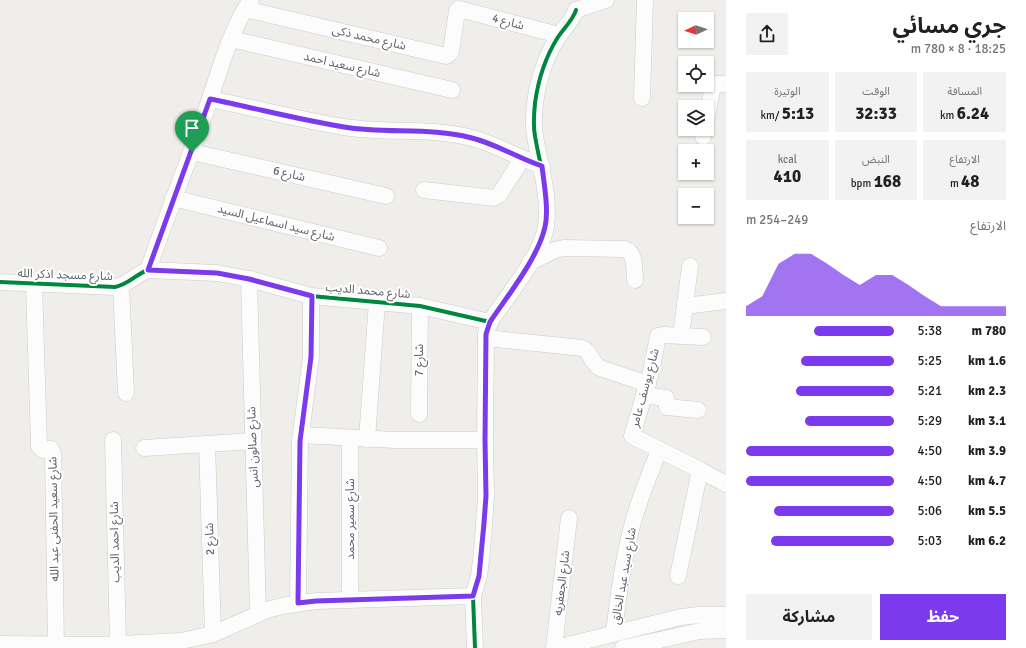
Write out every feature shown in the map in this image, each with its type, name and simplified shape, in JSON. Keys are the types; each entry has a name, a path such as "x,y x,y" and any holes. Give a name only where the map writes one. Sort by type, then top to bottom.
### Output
{"street":[{"path":"475,648 473,596 479,576 486,496 485,440 487,330 490,322 538,248 546,226 546,197 542,166 535,134 536,102 541,76 552,48 559,35 573,16 574,5 606,0"},
{"path":"642,98 646,0"},
{"path":"148,270 173,198 192,152 231,39 248,4"},
{"name":"شارع محمد ذكى","path":"248,4 446,56 451,52 457,12"},
{"name":"شارع 4","path":"457,12 460,9 559,35"},
{"name":"شارع سعيد احمد","path":"231,39 452,90"},
{"path":"711,100 714,85 726,84"},
{"path":"210,99 345,127 446,132 472,138 498,147 522,159 542,166"},
{"name":"شارع 6","path":"192,152 386,196"},
{"path":"424,190 494,198 500,193 522,159"},
{"name":"شارع سيد اسماعيل السيد","path":"173,198 379,248"},
{"path":"530,262 555,250 564,248 624,248 630,251 633,256 635,280"},
{"path":"681,336 690,266"},
{"name":"شارع محمد الديب","path":"148,270 217,273 249,279 312,296 420,306 490,322"},
{"name":"شارع مسجد اذكر الله","path":"0,282 115,287 127,283 139,274 148,270"},
{"name":"شارع صالون انس","path":"249,279 258,614"},
{"name":"شارع سعيد الحفنى عبد الله","path":"34,284 39,446 42,450 51,449 53,453 56,645"},
{"path":"121,286 126,392"},
{"path":"298,603 300,444 311,357 312,296"},
{"path":"685,306 726,301"},
{"path":"367,439 377,302"},
{"name":"شارع 7","path":"419,414 420,306"},
{"name":"شارع يوسف عامر","path":"660,450 632,436 646,389 658,336 703,337"},
{"path":"486,338 582,348 586,350 595,365 600,368 666,398 667,407 698,410"},
{"path":"301,435 367,439 485,440"},
{"name":"شارع سمير محمد","path":"350,438 350,600"},
{"name":"شارع احمد الديب","path":"112,440 118,644"},
{"path":"144,448 253,441"},
{"name":"شارع 2","path":"207,444 213,634"},
{"path":"660,450 726,484"},
{"name":"شارع سيد عبد الخالق","path":"614,634 624,558 633,521 645,485 660,450"},
{"path":"678,576 700,470"},
{"name":"شارع الجعفريه","path":"555,648 569,518"},
{"path":"0,644 100,646 118,644 186,644 258,614 282,606 298,603 473,596"},
{"path":"555,648 681,617 726,615"},
{"path":"623,648 700,632 726,630"}],"cycle path":[{"path":"475,648 473,596 479,576 486,496 486,334 492,319 528,267 544,236 547,204 534,132 535,103 540,77 546,60 558,37 571,21 576,10"},
{"path":"0,282 115,287 124,284 148,270 217,273 249,279 311,296 420,306 490,322"}],"route":[{"path":"210,99 345,127 446,132 472,138 498,147 522,159 542,166 546,197 546,226 538,248 490,322 486,334 486,496 479,576 473,596 316,601 298,603 300,441 311,357 312,296 249,279 217,273 148,270 173,198 192,152 210,99"}]}
